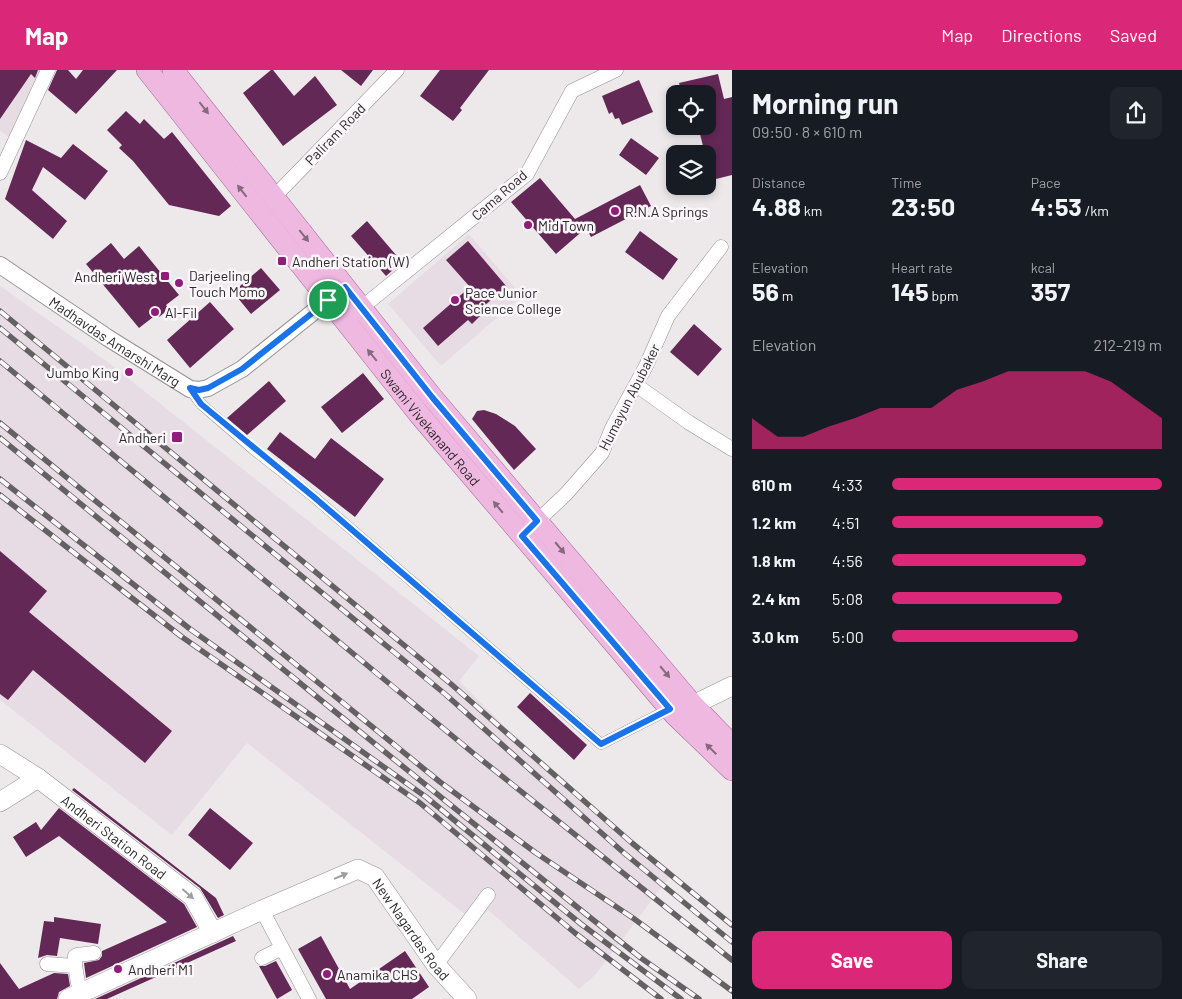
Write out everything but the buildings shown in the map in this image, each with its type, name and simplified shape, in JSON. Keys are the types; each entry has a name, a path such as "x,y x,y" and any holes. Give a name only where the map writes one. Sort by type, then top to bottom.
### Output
{"main road":[{"name":"Swami Vivekanand Road","path":"146,70 418,413 670,709 732,770"},
{"name":"Swami Vivekanand Road","path":"174,70 432,397 693,706 732,745"},
{"path":"693,706 732,686"},
{"name":"Andheri Station Road","path":"0,754 38,778 193,897 213,933"},
{"path":"0,802 38,778"},
{"name":"New Nagardas Road","path":"74,996 262,910 358,869 375,877 436,965 467,999"}],"street":[{"path":"0,173 6,143 48,70"},
{"name":"Paliram Road","path":"274,197 398,70"},
{"name":"Cama Road","path":"345,322 527,174 572,91 616,70"},
{"name":"Humayun Abubaker","path":"522,536 566,494 602,453 612,428 646,366 668,316 721,246"},
{"name":"Madhavdas Amarshi Marg","path":"0,265 108,338 190,388 199,390 208,388 242,369 345,287"},
{"path":"636,385 688,422 732,449"},
{"path":"190,388 201,404 220,421 315,498 601,744 670,709"},
{"path":"436,965 488,895"},
{"path":"262,910 309,999"},
{"path":"262,958 282,948"},
{"path":"74,996 75,956 94,953"},
{"path":"47,964 75,966"},
{"path":"291,965 300,964 318,999"}],"shaded area":[{"path":"0,70 42,70 9,137 0,131"},
{"name":"Pace Junior Science College","path":"469,234 522,296 441,366 388,304"},
{"path":"0,286 105,360 479,656 459,681 501,723 670,876 596,974 579,989 488,910 476,923 247,743 172,835 0,700"}],"railway":[{"path":"0,311 451,684 632,843 732,925"},
{"path":"0,328 445,694 624,853 732,942"},
{"path":"0,361 473,753 732,960"},
{"path":"0,423 440,782 536,853 633,918 732,991"},
{"path":"0,438 587,915 641,958 699,999"},
{"path":"0,479 190,629 426,797 581,924 681,999"},
{"path":"0,495 182,637 420,803 575,933 661,999"}],"place":[{"name":"R.N.A Springs","path":"615,211"},
{"name":"Mid Town","path":"528,225"},
{"name":"Andheri Station (W)","path":"282,261"},
{"name":"Andheri West","path":"165,276"},
{"name":"Darjeeling Touch Momo","path":"179,283"},
{"name":"Pace Junior Science College","path":"455,300"},
{"name":"Al-Fil","path":"155,312"},
{"name":"Jumbo King","path":"129,372"},
{"name":"Andheri","path":"177,437"},
{"name":"Andheri M1","path":"118,969"},
{"name":"Anamika CHS","path":"327,974"}],"route":[{"path":"345,287 432,397 537,521 522,536 670,709 601,744 315,498 201,404 190,388 199,390 208,388 242,369 328,300 345,287"}]}
